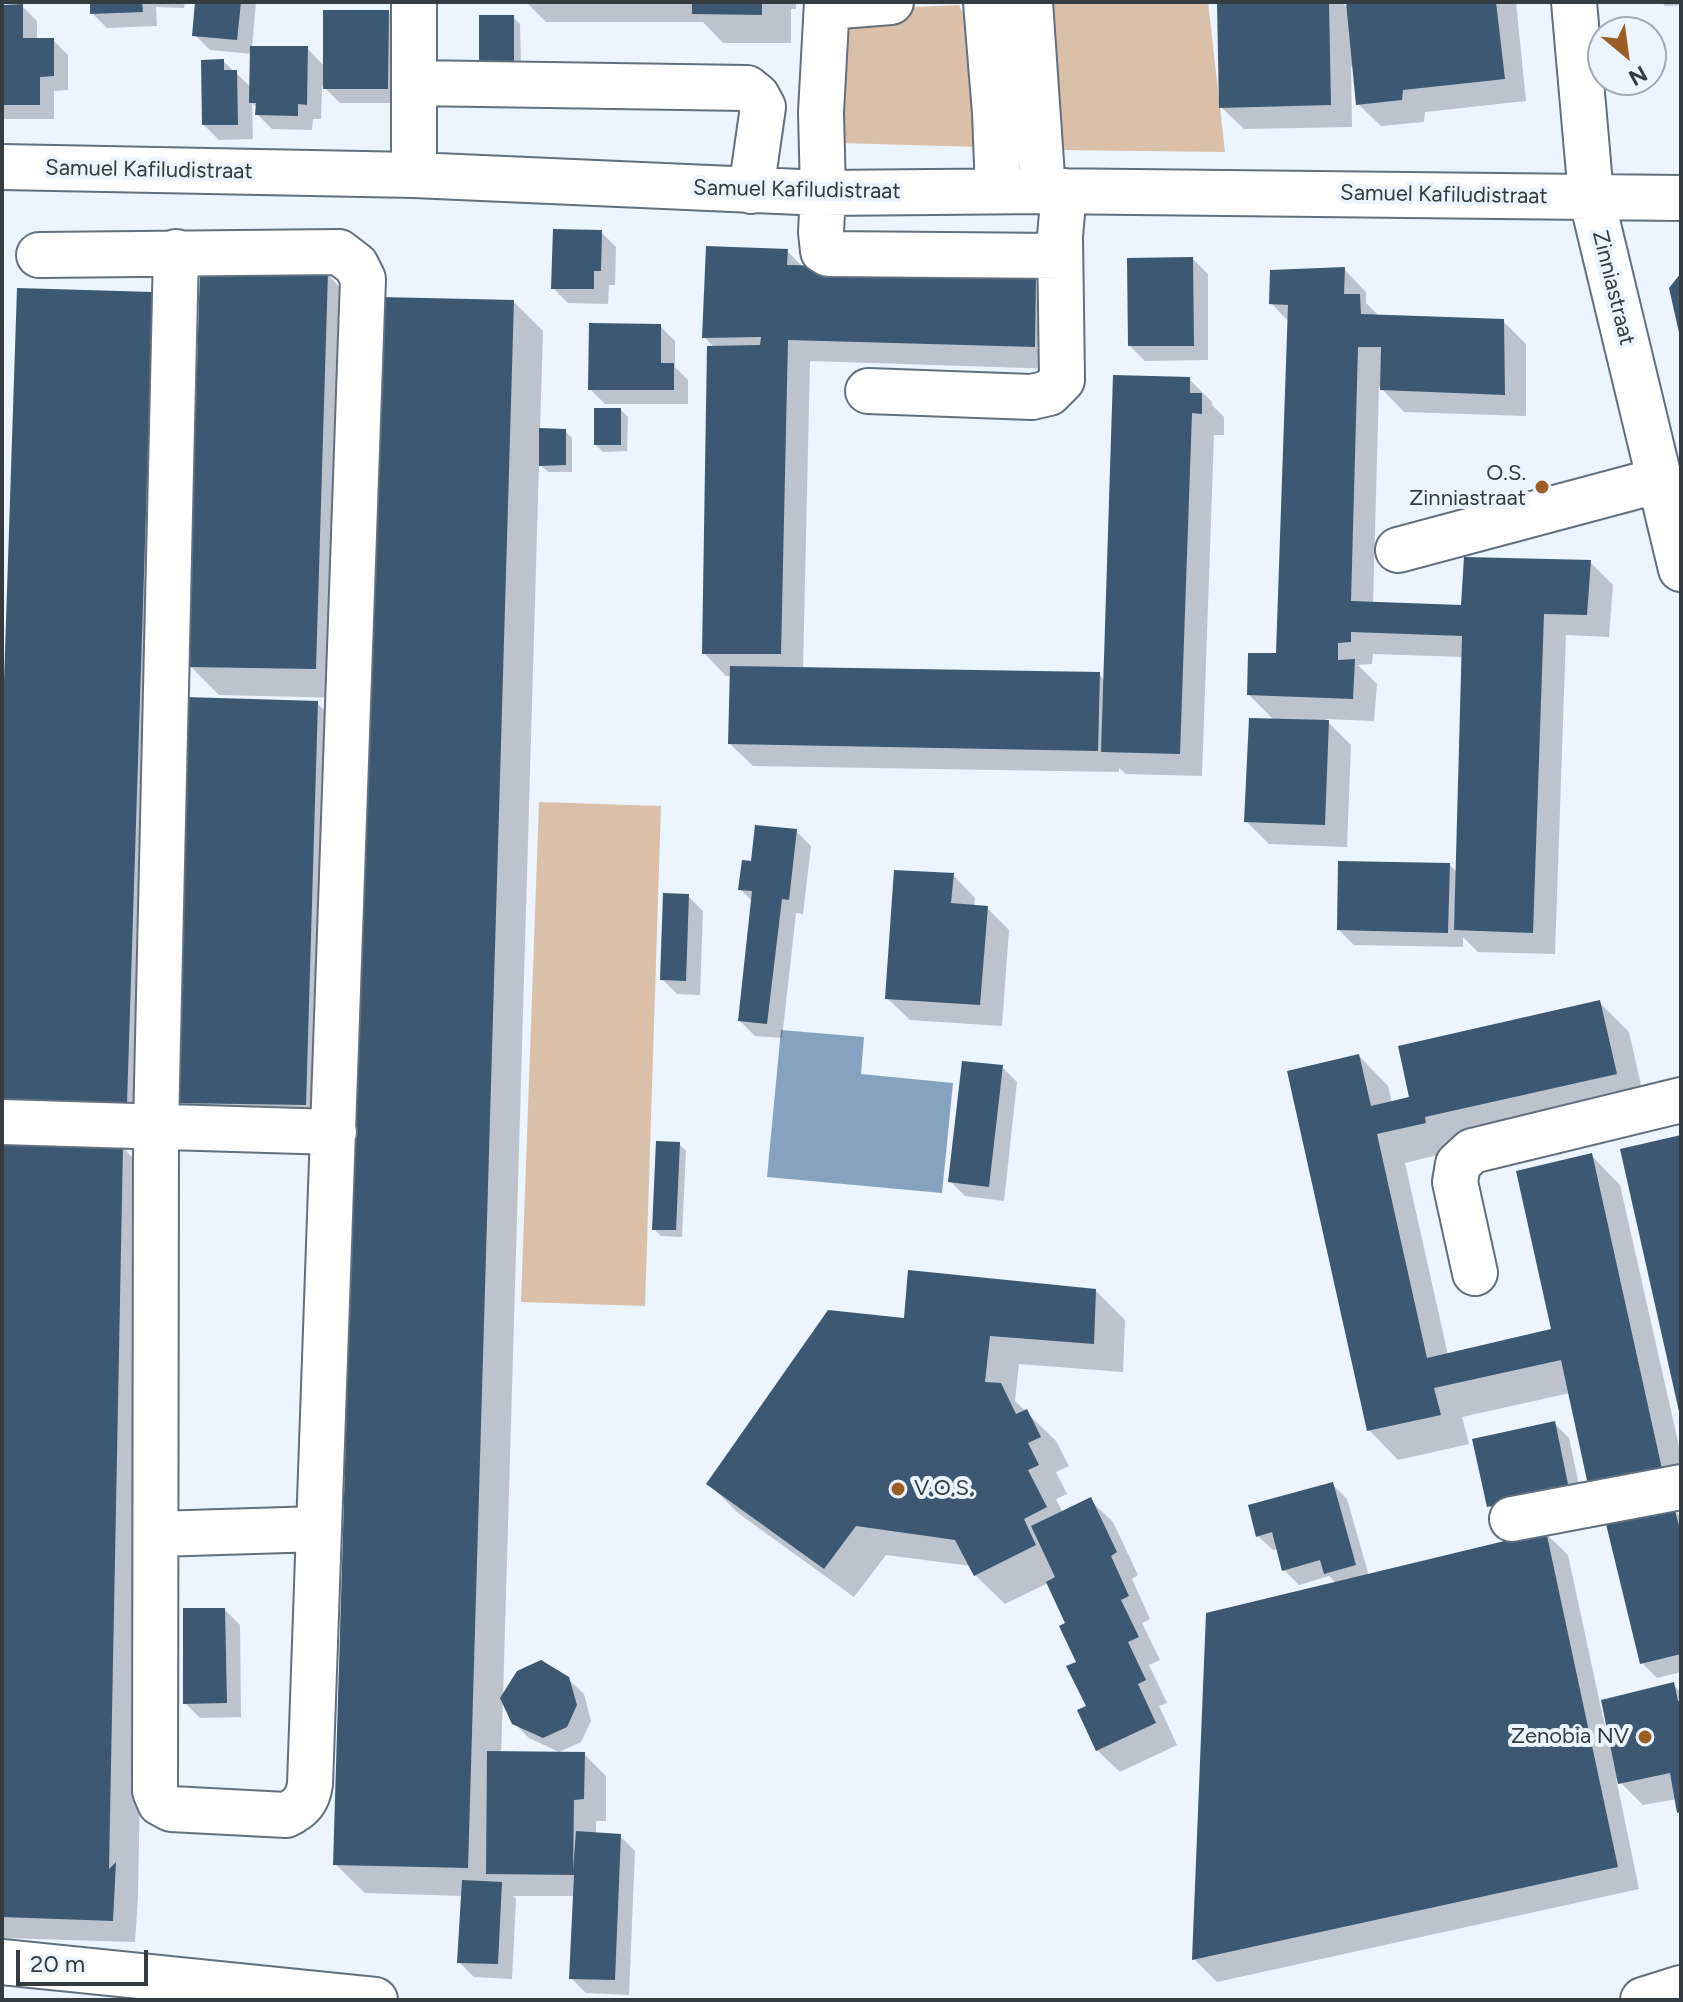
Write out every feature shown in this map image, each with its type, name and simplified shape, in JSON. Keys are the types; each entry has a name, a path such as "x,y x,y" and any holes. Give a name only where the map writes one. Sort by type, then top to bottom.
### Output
{"street":[{"path":"414,2 414,175"},
{"path":"891,2 827,4 821,112 823,251 828,254 1060,256"},
{"path":"986,2 998,191"},
{"path":"868,391 1032,397 1049,393 1062,380 1060,256 1030,2"},
{"name":"Zinniastraat","path":"1574,2 1591,196 1681,569"},
{"path":"414,83 747,88 757,96 763,107 751,191"},
{"name":"Samuel Kafiludistraat","path":"2,167 414,175 823,193 1053,191 1681,198"},
{"path":"39,255 176,252 339,252 356,265 363,279 308,1794 296,1810 286,1815 171,1809 160,1803 155,1791 156,1127 176,252"},
{"path":"1398,550 1660,480"},
{"path":"1475,1273 1455,1182 1458,1164 1472,1151 1681,1100"},
{"path":"2,1122 334,1132"},
{"path":"1512,1519 1681,1487"},
{"path":"156,1534 319,1529"},
{"path":"2,1962 375,2000"},
{"path":"1643,2000 1681,1988"}],"shaded area":[{"path":"1042,2 1208,2 1225,152 1057,150"},
{"path":"959,5 967,22 969,89 978,113 978,147 840,143 831,30 869,9"},
{"path":"539,802 661,806 645,1306 521,1302"}],"water":[{"path":"781,1030 864,1037 861,1074 953,1083 942,1193 767,1177"}],"building":[{"path":"90,2 142,2 143,12 90,14"},
{"path":"195,2 241,2 237,40 192,36"},
{"path":"692,2 762,2 762,15 692,14"},
{"path":"1217,2 1329,2 1331,105 1219,108"},
{"path":"1346,2 1496,2 1505,79 1403,90 1402,100 1356,105"},
{"path":"23,4 23,38 54,38 54,76 40,77 40,105 2,105 2,5"},
{"path":"323,10 389,10 388,89 323,89"},
{"path":"479,15 514,15 514,61 479,62"},
{"path":"250,46 308,46 307,105 298,104 298,116 255,115 256,103 249,103"},
{"path":"224,59 224,70 237,70 238,125 202,125 201,60"},
{"path":"553,229 602,230 601,271 594,271 594,289 551,289"},
{"path":"706,246 788,249 787,265 1036,270 1035,347 788,340 781,654 702,654 707,346 760,345 761,337 702,338"},
{"path":"1193,257 1194,346 1128,346 1127,258"},
{"path":"1345,267 1344,294 1360,294 1361,314 1504,319 1505,395 1380,390 1381,347 1358,347 1351,601 1461,605 1464,557 1591,560 1587,615 1544,614 1533,933 1454,930 1462,636 1351,632 1351,642 1338,643 1338,660 1355,659 1353,699 1247,695 1248,653 1276,653 1288,305 1269,304 1270,270"},
{"path":"200,269 328,272 316,669 188,667"},
{"path":"1681,273 1681,337 1680,337 1669,288"},
{"path":"17,288 153,292 127,1104 2,1101 2,742"},
{"path":"380,297 514,300 468,1868 333,1865"},
{"path":"589,323 661,324 661,363 674,363 674,390 588,390"},
{"path":"1113,375 1190,377 1190,393 1202,393 1202,414 1192,413 1180,754 1101,752"},
{"path":"594,408 621,408 621,445 594,445"},
{"path":"539,428 566,429 566,465 539,466"},
{"path":"730,666 1100,672 1098,751 728,744"},
{"path":"185,697 318,701 306,1105 174,1103"},
{"path":"1249,718 1329,720 1325,825 1244,822"},
{"path":"755,825 797,829 789,900 782,899 767,1024 738,1021 752,891 738,890 742,860 751,861"},
{"path":"1338,861 1450,863 1448,933 1337,930"},
{"path":"894,870 954,873 951,903 988,906 980,1005 885,999"},
{"path":"663,893 689,894 686,981 660,980"},
{"path":"1600,1000 1617,1074 1425,1117 1426,1123 1377,1134 1427,1358 1551,1329 1516,1171 1592,1153 1662,1469 1588,1485 1561,1360 1434,1388 1441,1415 1367,1431 1287,1071 1359,1054 1371,1106 1409,1097 1398,1046"},
{"path":"962,1061 1003,1065 989,1187 948,1182"},
{"path":"1681,1135 1681,1416 1680,1416 1620,1149"},
{"path":"2,1141 123,1145 109,1869 116,1862 113,1921 2,1917"},
{"path":"656,1141 680,1142 676,1230 652,1230"},
{"path":"908,1270 1096,1289 1094,1344 990,1336 985,1382 1001,1383 1016,1414 1027,1409 1041,1437 1028,1443 1039,1465 1028,1470 1047,1507 1024,1519 1036,1545 974,1576 955,1540 856,1526 824,1569 706,1484 828,1310 904,1318"},
{"path":"1555,1421 1569,1489 1487,1507 1472,1439"},
{"path":"1333,1482 1356,1565 1324,1574 1320,1560 1282,1571 1272,1532 1256,1537 1248,1505"},
{"path":"1091,1497 1117,1552 1111,1556 1129,1596 1121,1600 1139,1637 1128,1642 1146,1680 1138,1684 1156,1723 1096,1751 1077,1710 1086,1706 1066,1666 1076,1662 1059,1626 1065,1623 1046,1582 1055,1577 1031,1526"},
{"path":"1674,1507 1681,1533 1681,1654 1640,1664 1606,1524"},
{"path":"1546,1531 1618,1867 1192,1960 1206,1613"},
{"path":"183,1608 225,1608 227,1703 183,1704"},
{"path":"541,1660 569,1677 577,1705 567,1727 543,1738 512,1724 500,1698 517,1671"},
{"name":"Zenobia NV","path":"1674,1682 1678,1701 1681,1701 1681,1812 1677,1813 1670,1773 1618,1784 1601,1700"},
{"path":"487,1751 585,1752 584,1799 574,1800 573,1871 576,1831 621,1834 615,1980 569,1979 574,1875 486,1874"},
{"path":"462,1880 502,1882 498,1964 457,1963"}],"place":[{"name":"O.S. Zinniastraat","path":"1542,487"},
{"name":"V.O.S.","path":"898,1489"},
{"name":"Zenobia NV","path":"1645,1737"}]}
